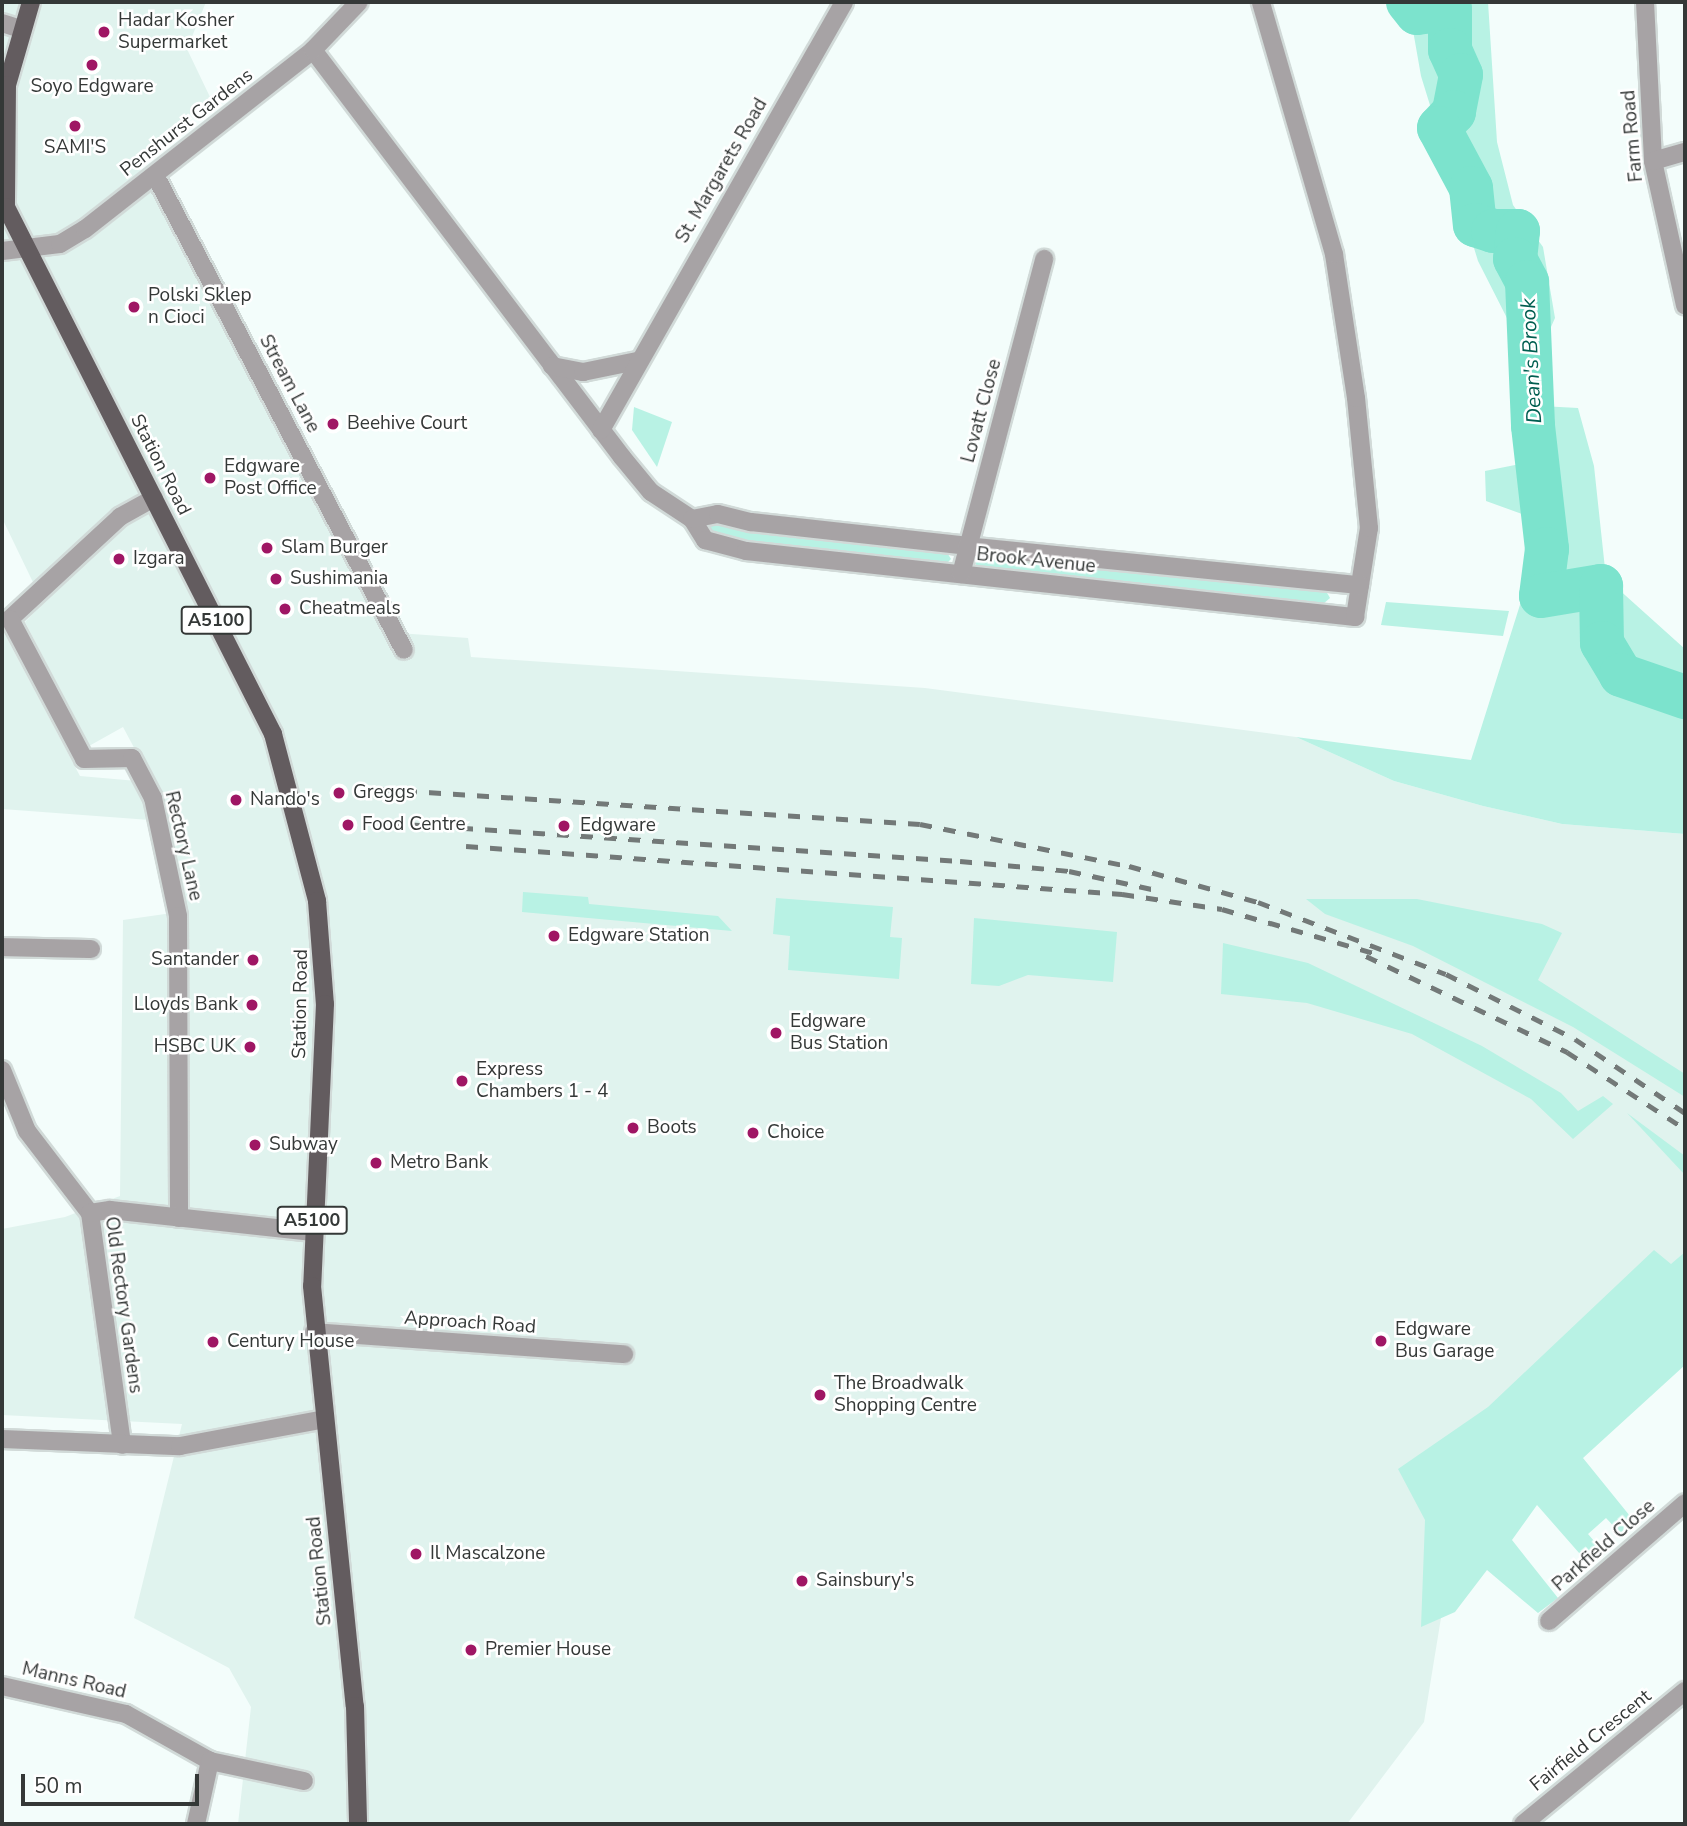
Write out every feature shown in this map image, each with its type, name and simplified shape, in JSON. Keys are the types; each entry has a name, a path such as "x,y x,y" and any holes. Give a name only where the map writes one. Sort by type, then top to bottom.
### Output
{"main road":[{"name":"A5100","path":"24,248 6,207 4,124 21,29 31,2"},
{"name":"Station Road","path":"24,248 273,734 304,839 323,940 326,991 311,1232 314,1332 355,1706 358,1824"}],"street":[{"name":"Penshurst Gardens","path":"2,251 60,244 155,175 313,50 359,2"},
{"name":"St. Margarets Road","path":"601,430 637,361 844,2"},
{"name":"Brook Avenue","path":"601,430 651,492 692,519 705,540 746,551 1355,617 1369,528 1366,475 1334,254 1261,2"},
{"name":"Farm Road","path":"1645,2 1653,161 1685,305"},
{"path":"2,23 21,29"},
{"path":"313,50 601,430"},
{"path":"1653,161 1685,152"},
{"name":"Stream Lane","path":"155,175 404,650"},
{"name":"Lovatt Close","path":"961,574 1044,259"},
{"path":"552,366 583,372 637,361"},
{"name":"Rectory Lane","path":"154,498 120,517 10,619 84,759 132,758 153,798 178,916 179,1218"},
{"name":"Brook Avenue","path":"692,519 718,514 751,522 967,546 1360,585"},
{"path":"2,947 91,949"},
{"name":"Old Rectory Gardens","path":"2,1070 27,1130 90,1213 122,1445"},
{"path":"90,1213 110,1210 311,1232"},
{"name":"Approach Road","path":"314,1332 624,1354"},
{"path":"2,1439 180,1446 325,1419"},
{"name":"Parkfield Close","path":"1549,1621 1685,1503"},
{"name":"Manns Road","path":"2,1686 126,1714 210,1761 304,1781"},
{"name":"Fairfield Crescent","path":"1523,1824 1685,1691"},
{"path":"196,1824 210,1761"}],"shaded area":[{"path":"2,2 206,2 187,49 210,97 135,160 398,633 468,638 471,657 925,688 1296,737 1394,781 1483,806 1562,824 1685,834 1685,1308 1464,1477 1424,1722 1347,1824 238,1824 251,1707 229,1668 134,1618 182,1424 2,1415 2,1229 65,1217 120,1196 123,920 179,912 154,785 123,727 89,746 25,622 43,603 2,518"},
{"path":"2,629 80,776 137,781 150,820 2,809"}],"green space":[{"path":"1408,2 1488,2 1497,142 1513,205 1543,247 1555,318 1538,356 1511,326 1478,261 1421,76"},
{"path":"1541,406 1578,408 1594,466 1606,578 1685,649 1685,834 1562,824 1483,806 1394,781 1296,737 1471,760 1536,554 1522,514 1486,501 1485,471 1525,463"},
{"path":"634,407 672,422 657,467 632,430"},
{"path":"708,521 748,530 946,551 951,559 945,565 762,546 706,530"},
{"path":"981,555 1326,591 1330,598 1323,604 979,569 975,563"},
{"path":"1386,602 1509,611 1503,636 1381,625"},
{"path":"523,892 588,897 589,904 718,916 732,931 522,912"},
{"path":"776,898 893,907 890,937 902,938 899,979 788,970 790,936 773,934"},
{"path":"1306,899 1417,899 1542,924 1562,933 1538,980 1685,1074 1685,1097 1573,1027 1413,946 1325,914"},
{"path":"974,918 1117,932 1113,982 1028,975 999,986 971,984"},
{"path":"1223,943 1308,963 1482,1046 1561,1093 1578,1111 1603,1096 1613,1104 1573,1139 1531,1099 1412,1034 1307,1003 1221,994"},
{"path":"1627,1113 1685,1156 1685,1175"},
{"path":"1654,1250 1671,1264 1685,1252 1685,1365 1583,1458 1634,1521 1620,1533 1606,1518 1588,1534 1601,1549 1587,1562 1537,1505 1512,1540 1558,1598 1538,1613 1487,1570 1455,1612 1421,1627 1425,1520 1398,1469 1488,1407"}],"waterway":[{"name":"Dean's Brook","path":"1408,2 1417,13 1450,9 1450,50 1461,75 1454,112 1439,128 1471,188 1475,225 1493,231 1518,231 1515,259 1527,282 1533,426 1547,549 1541,596 1601,586 1602,643 1621,675 1685,697"}],"railway":[{"path":"381,789 920,824 1129,866 1258,902 1446,974 1575,1039 1685,1113"},
{"path":"389,823 960,861 1069,871 1161,891"},
{"path":"466,846 1122,894 1222,909 1377,954"},
{"path":"1366,956 1567,1052 1685,1129"}],"place":[{"name":"Hadar Kosher Supermarket","path":"104,32"},
{"name":"Soyo Edgware","path":"92,65"},
{"name":"SAMI'S","path":"75,126"},
{"name":"Polski Sklep n Cioci","path":"134,307"},
{"name":"Beehive Court","path":"333,424"},
{"name":"Edgware Post Office","path":"210,478"},
{"name":"Slam Burger","path":"267,548"},
{"name":"Izgara","path":"119,559"},
{"name":"Sushimania","path":"276,579"},
{"name":"Cheatmeals","path":"285,609"},
{"name":"Greggs","path":"339,793"},
{"name":"Nando's","path":"236,800"},
{"name":"Food Centre","path":"348,825"},
{"name":"Edgware","path":"564,826"},
{"name":"Edgware Station","path":"554,936"},
{"name":"Santander","path":"253,960"},
{"name":"Lloyds Bank","path":"252,1005"},
{"name":"Edgware Bus Station","path":"776,1033"},
{"name":"HSBC UK","path":"250,1047"},
{"name":"Express Chambers 1 - 4","path":"462,1081"},
{"name":"Boots","path":"633,1128"},
{"name":"Choice","path":"753,1133"},
{"name":"Subway","path":"255,1145"},
{"name":"Metro Bank","path":"376,1163"},
{"name":"Edgware Bus Garage","path":"1381,1341"},
{"name":"Century House","path":"213,1342"},
{"name":"The Broadwalk Shopping Centre","path":"820,1395"},
{"name":"Il Mascalzone","path":"416,1554"},
{"name":"Sainsbury's","path":"802,1581"},
{"name":"Premier House","path":"471,1650"}]}
